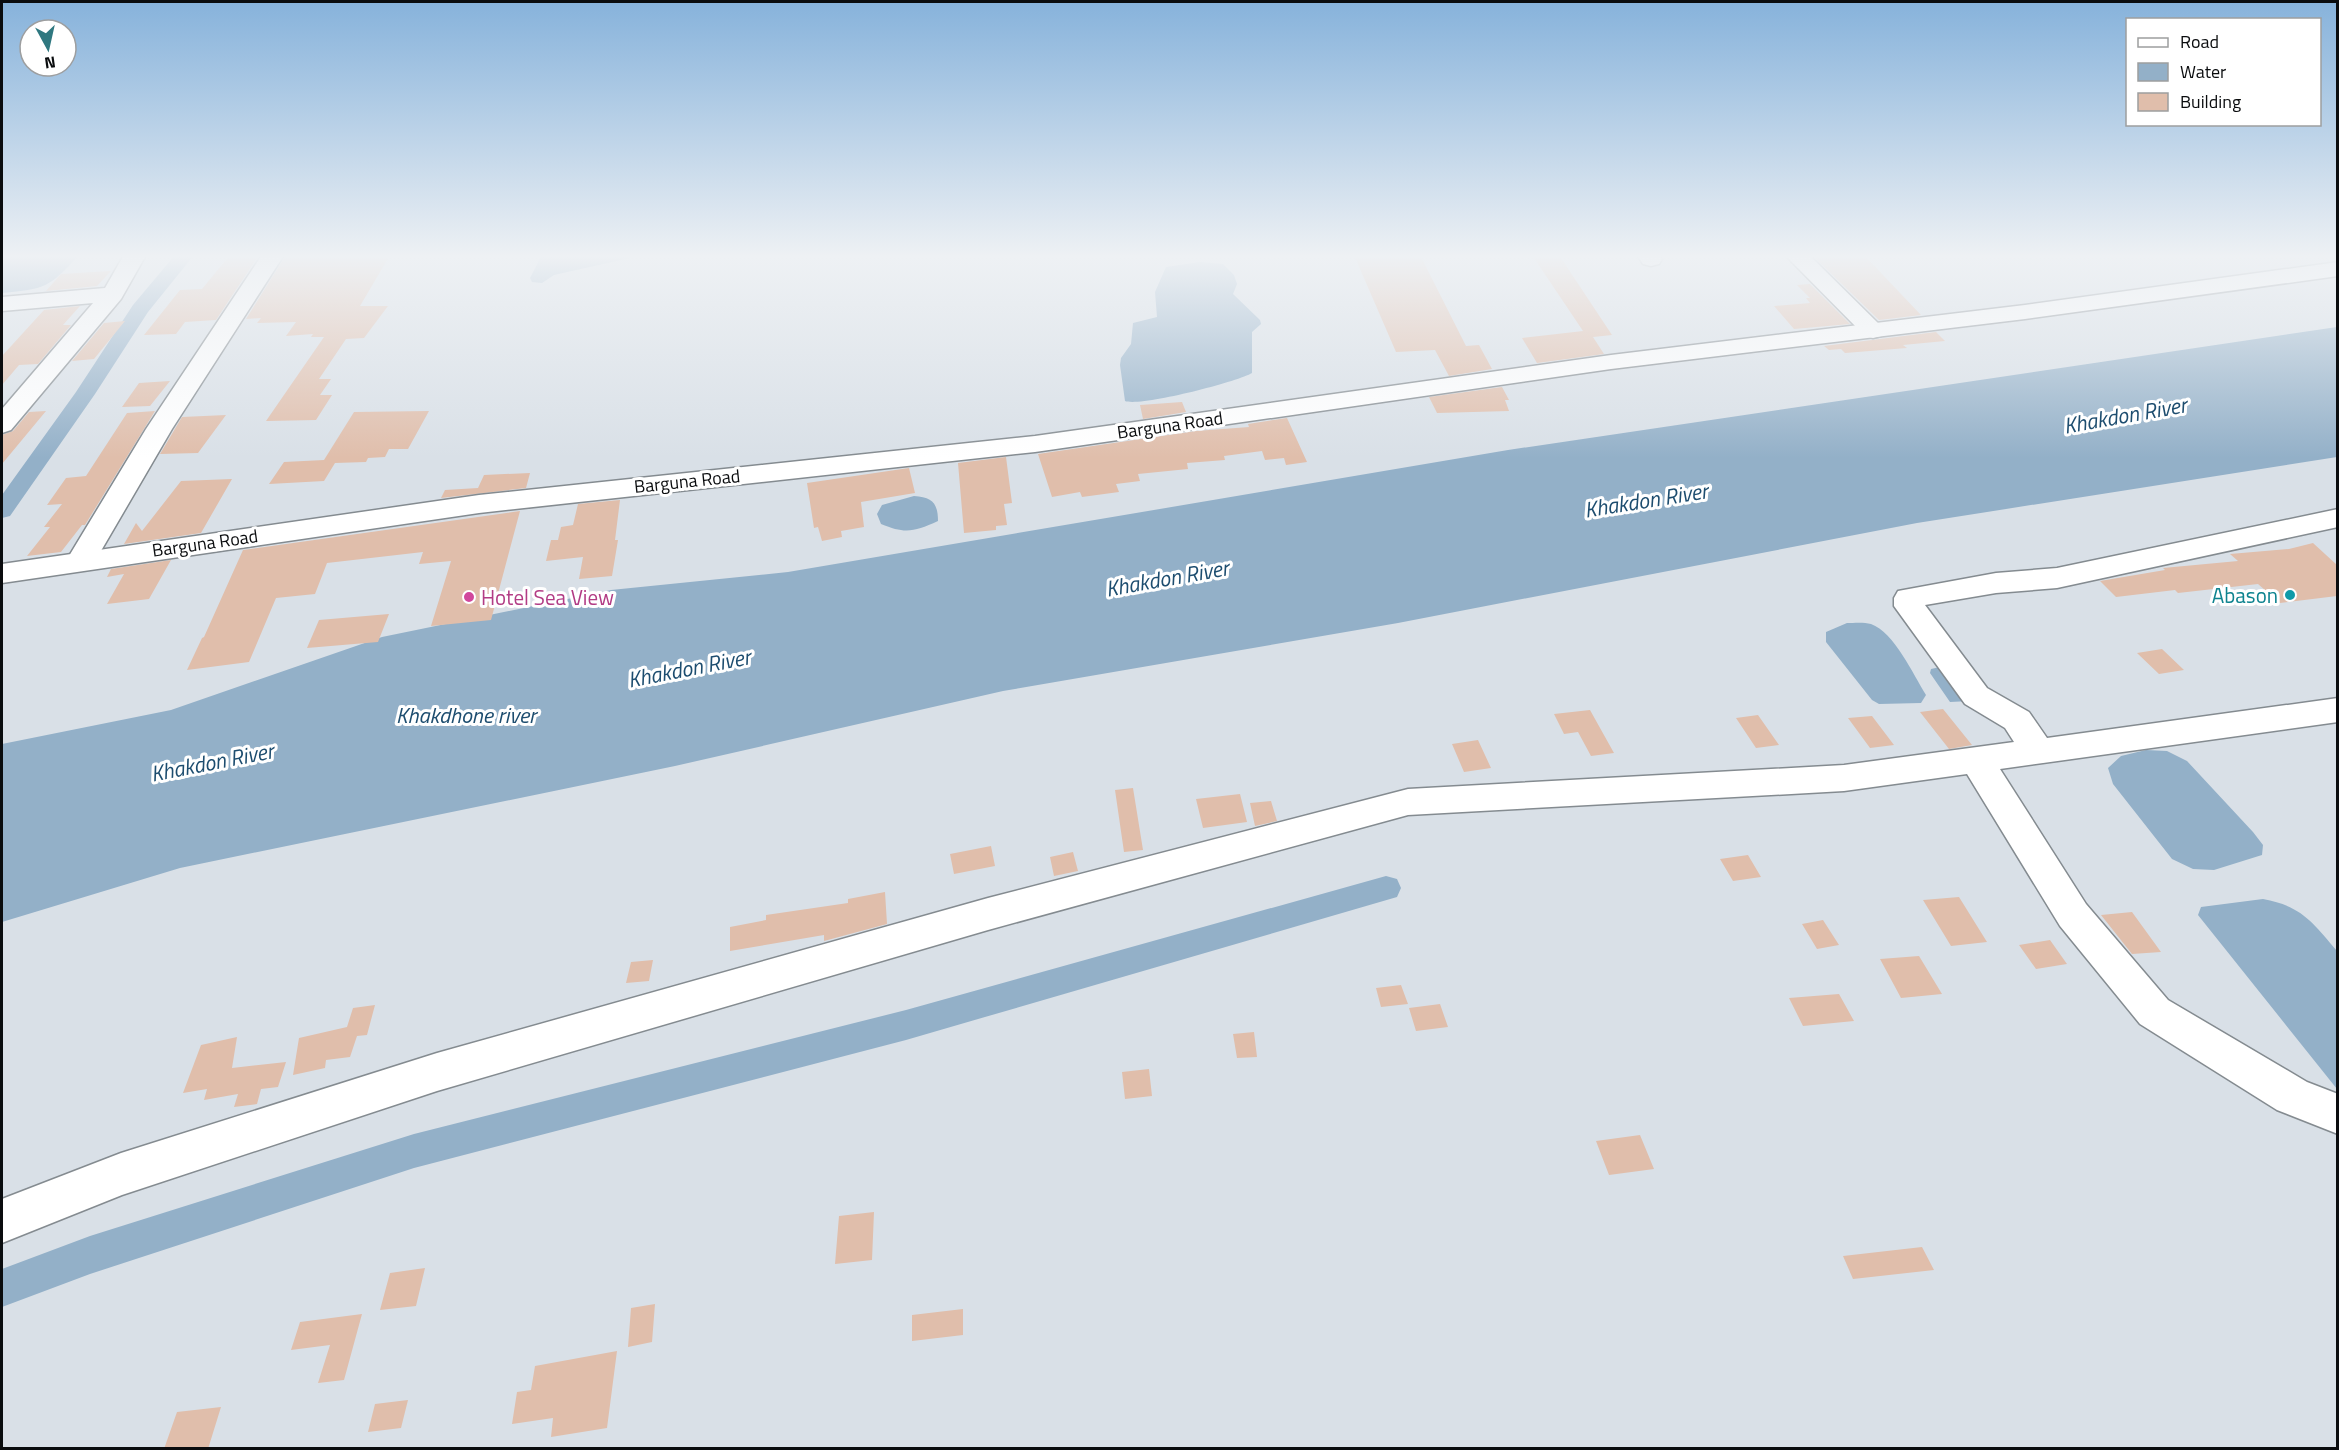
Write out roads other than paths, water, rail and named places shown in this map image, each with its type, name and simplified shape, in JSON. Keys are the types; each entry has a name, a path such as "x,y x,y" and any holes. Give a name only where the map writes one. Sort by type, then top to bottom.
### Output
{"street":[{"path":"2,425 89,323"},
{"path":"73,562 229,323"},
{"path":"1865,323 1873,331"},
{"name":"Barguna Road","path":"2,574 479,504 1035,444 1611,362 1935,323"},
{"path":"2038,751 2017,720 1976,696 1909,606 1909,598 1996,584 2057,578 2337,518"},
{"path":"2,1221 122,1174 437,1072 988,914 1408,802 1844,778 2337,710"},
{"path":"1976,760 2073,915 2154,1012 2292,1096 2337,1114"}],"water":[{"path":"1133,323 1261,323 1252,332 1252,373 1188,393 1134,402 1125,401 1120,365 1121,358 1131,344"},
{"name":"Khakdhone river","path":"2337,327 2337,457 1917,523 1398,623 1003,691 675,766 180,868 2,922 2,744 171,710 382,637 611,590 788,572 1508,450"},
{"path":"914,496 933,502 937,510 938,521 910,530 881,524 877,514 882,505"},
{"path":"1847,623 1871,624 1879,628 1895,644 1926,695 1921,703 1879,704 1872,700 1826,642 1826,632"},
{"path":"1940,667 1970,701 1950,702 1930,673 1931,669"},
{"path":"2146,750 2167,751 2187,761 2253,832 2263,845 2262,855 2214,870 2193,869 2172,859 2113,784 2108,768 2121,756"},
{"path":"2263,899 2288,906 2306,917 2337,951 2337,1089 2198,915 2201,907"}],"waterway":[{"path":"2,511 85,394 131,323"},
{"path":"2,1288 90,1255 414,1151 906,1025 1386,888"}],"place":[{"name":"Abason","path":"2290,595"},
{"name":"Hotel Sea View","path":"469,597"}],"water label":[{"name":"Khakdon River","path":"2125,415"},
{"name":"Khakdon River","path":"1646,500"},
{"name":"Khakdon River","path":"1167,578"},
{"name":"Khakdon River","path":"689,668"},
{"name":"Khakdon River","path":"212,762"}]}
